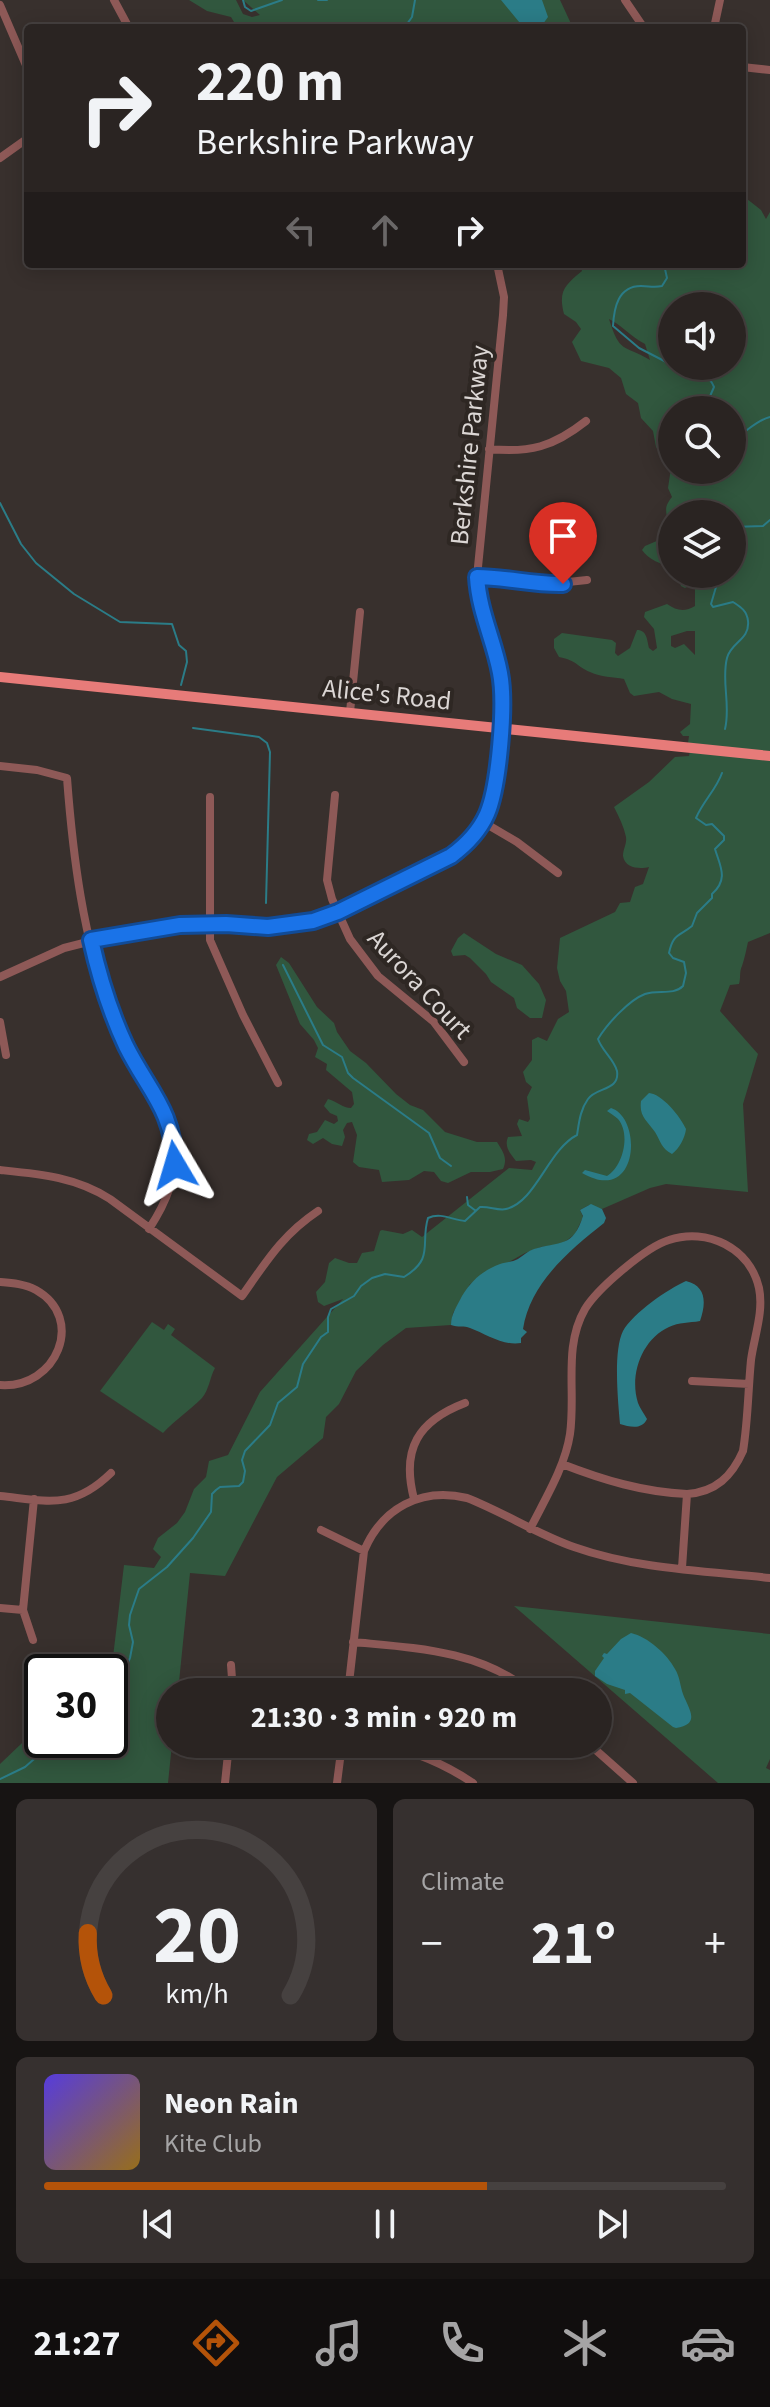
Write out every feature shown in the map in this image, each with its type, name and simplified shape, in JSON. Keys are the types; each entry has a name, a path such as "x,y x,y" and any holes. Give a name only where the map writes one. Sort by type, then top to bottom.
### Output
{"main road":[{"name":"Alice's Road","path":"0,677 770,756"}],"street":[{"path":"114,0 127,24"},
{"path":"715,24 720,0"},
{"path":"625,1 641,24"},
{"path":"0,5 24,61"},
{"path":"746,67 770,70"},
{"path":"0,158 24,141"},
{"name":"Berkshire Parkway","path":"0,977 46,955 91,940 165,926 283,926 313,921 338,912 451,856 483,822 494,789 501,727 502,681 481,611 477,577 504,297 498,268"},
{"path":"489,449 522,451 547,445 572,433 586,421"},
{"path":"477,577 549,584 587,580"},
{"path":"350,712 360,612"},
{"path":"0,766 37,770 67,778 76,867 91,940 111,1010 128,1050 165,1112 174,1143 172,1183 149,1229"},
{"name":"Aurora Court","path":"335,795 326,870 329,890 350,939 368,965 389,986 434,1022 464,1062"},
{"path":"210,797 210,940 278,1083"},
{"path":"483,822 517,842 558,873"},
{"path":"0,1022 6,1055"},
{"path":"0,1170 48,1175 76,1182 102,1194 242,1296 286,1236 318,1211"},
{"path":"530,1529 562,1464 567,1447 573,1341 581,1316 597,1292 652,1249 671,1239 698,1236 722,1242 743,1258 755,1276 761,1298 753,1344 746,1437 738,1464 719,1485 703,1492 687,1494 618,1484 562,1464"},
{"path":"0,1282 27,1286 41,1293 57,1313 61,1338 57,1355 39,1376 22,1384 0,1385"},
{"path":"692,1381 749,1384"},
{"path":"414,1499 409,1466 416,1440 435,1417 465,1403"},
{"path":"0,1496 65,1501 91,1492 111,1473"},
{"path":"349,1678 364,1551 373,1532 388,1515 414,1499 439,1494 467,1498 530,1529 605,1556 770,1578"},
{"path":"682,1568 687,1494"},
{"path":"33,1640 23,1610 34,1499"},
{"path":"321,1530 364,1551"},
{"path":"0,1608 23,1610"},
{"path":"353,1642 455,1654 476,1660 507,1678"},
{"path":"231,1665 232,1678"},
{"path":"225,1783 228,1758"},
{"path":"337,1783 340,1758"},
{"path":"428,1758 473,1783"},
{"path":"605,1758 633,1783"}],"green space":[{"path":"189,0 236,0 243,14 252,17 260,15 243,0 560,0 571,24 234,24 231,17 207,11"},
{"path":"746,198 761,210 766,219 770,212 770,752 688,743 689,736 683,736 680,732 690,724 691,704 659,692 634,696 624,679 590,672 559,657 554,648 554,639 562,633 612,640 616,643 615,653 618,656 630,648 637,630 640,630 653,651 657,648 654,629 644,617 645,612 667,604 681,610 695,606 695,588 746,588 746,500 670,500 668,488 669,484 746,484 746,396 658,396 658,450 653,431 641,418 638,403 626,394 621,378 609,368 581,361 572,342 581,329 564,314 562,300 564,289 582,271 581,268 746,268","holes":["609,319 645,344 650,360 624,347 616,338","695,631 695,655 684,644 675,648 671,646 671,636"]},
{"path":"658,540 658,562 642,550"},
{"path":"690,751 770,759 770,933 748,942 739,984 730,985 720,1011 758,1054 743,1104 748,1192 666,1184 602,1209 589,1205 580,1210 583,1217 575,1234 562,1244 525,1253 470,1284 453,1313 451,1325 406,1328 383,1345 356,1371 339,1404 326,1417 323,1438 277,1477 225,1576 190,1573 179,1678 156,1678 156,1758 171,1758 168,1783 0,1783 0,1764 24,1741 24,1758 128,1758 128,1654 113,1654 124,1565 154,1568 161,1557 153,1549 158,1538 185,1512 194,1489 206,1477 209,1461 228,1455 260,1392 343,1299 324,1306 318,1302 316,1292 325,1282 329,1263 335,1258 357,1263 362,1253 374,1251 382,1230 403,1234 412,1230 422,1237 509,1168 532,1170 536,1162 516,1161 508,1150 507,1141 508,1137 522,1136 517,1124 519,1119 528,1122 530,1119 527,1097 532,1087 526,1082 523,1072 532,1060 532,1040 538,1037 547,1041 558,1019 569,1012 566,991 557,968 560,938 615,912 620,903 630,902 635,887 643,884 649,867 634,867 624,860 626,837 614,807 649,782 675,757 689,756"},
{"path":"464,933 496,954 522,965 539,984 546,1000 542,1018 530,1018 517,1008 514,998 491,982 470,958 453,956 451,951"},
{"path":"281,957 289,963 317,1007 334,1023 350,1051 396,1094 423,1110 445,1132 477,1142 497,1142 505,1158 503,1169 471,1172 448,1183 441,1181 434,1172 424,1171 409,1180 382,1182 379,1170 359,1167 353,1162 357,1135 352,1122 347,1123 343,1130 345,1137 342,1146 323,1138 313,1144 307,1140 309,1134 317,1132 325,1120 334,1124 338,1121 337,1116 324,1106 328,1099 348,1108 354,1104 352,1092 326,1070 327,1064 315,1057 318,1048 300,1024 276,965"},
{"path":"152,1322 164,1330 168,1324 175,1329 171,1335 215,1368 202,1398 163,1433 100,1391"},
{"path":"514,1606 770,1634 770,1759 766,1768 770,1770 770,1783 718,1783 612,1691 612,1678 597,1678"}],"water":[{"path":"501,0 542,0 548,17 543,24 521,24"},
{"path":"649,1093 670,1106 686,1129 681,1143 672,1154 663,1147 642,1115 641,1101"},
{"path":"611,1108 621,1115 628,1127 630,1157 625,1170 615,1178 601,1180 582,1173 585,1170 607,1176 621,1158 624,1133 618,1119 607,1111"},
{"path":"591,1204 602,1209 606,1218 604,1223 565,1256 543,1282 527,1312 523,1329 527,1332 521,1343 501,1341 468,1327 451,1325 462,1296 478,1277 532,1250 564,1242 575,1234 579,1226 583,1216 580,1210"},
{"path":"686,1281 698,1287 703,1296 700,1321 673,1325 645,1349 635,1381 638,1403 647,1419 639,1426 620,1424 617,1363 623,1331 652,1302"},
{"path":"631,1633 644,1638 667,1658 678,1675 691,1715 689,1723 673,1727 630,1693 625,1694 625,1690 612,1686 612,1678 595,1676 604,1653 607,1654"}],"waterway":[{"path":"243,0 245,7 251,11 282,0"},
{"path":"318,0 327,0"},
{"path":"407,24 412,17 415,0"},
{"path":"394,24 407,24"},
{"path":"658,358 639,348 613,326 616,305 622,294 633,287 662,286 667,278 664,268"},
{"path":"710,380 714,387 710,396"},
{"path":"746,431 770,417"},
{"path":"0,503 21,544 36,563 74,594 120,622 172,624 179,645 186,651 187,662 181,685"},
{"path":"746,527 763,526 770,520"},
{"path":"716,588 711,604 713,607 733,602 743,610 748,621 746,633 727,658 725,729"},
{"path":"193,728 259,737 267,743 270,752 266,903"},
{"path":"128,1663 133,1642 130,1615 139,1589 167,1567 193,1538 211,1512 212,1494 220,1487 239,1486 243,1482 245,1471 242,1460 245,1451 270,1425 278,1403 297,1387 303,1364 321,1337 328,1332 331,1309 354,1296 372,1278 385,1274 404,1277 414,1270 425,1250 428,1218 442,1216 465,1221 480,1207 506,1209 526,1197 558,1152 577,1135 588,1099 615,1082 617,1071 598,1039 602,1033 632,1001 650,993 675,991 683,986 686,973 684,962 669,953 675,938 692,926 697,913 712,898 722,878 715,849 724,836 712,824 706,825 696,818 722,773"},
{"path":"283,965 323,1045 342,1057 353,1078 429,1133 440,1158 451,1166"},
{"path":"467,1197 468,1205 476,1211"},
{"path":"0,1779 25,1767 35,1758"}],"route":[{"path":"175,1165 174,1143 165,1112 117,1024 91,940 180,925 268,927 313,921 438,864 463,847 479,829 491,802 503,695 497,658 481,611 477,577 563,584"}]}
